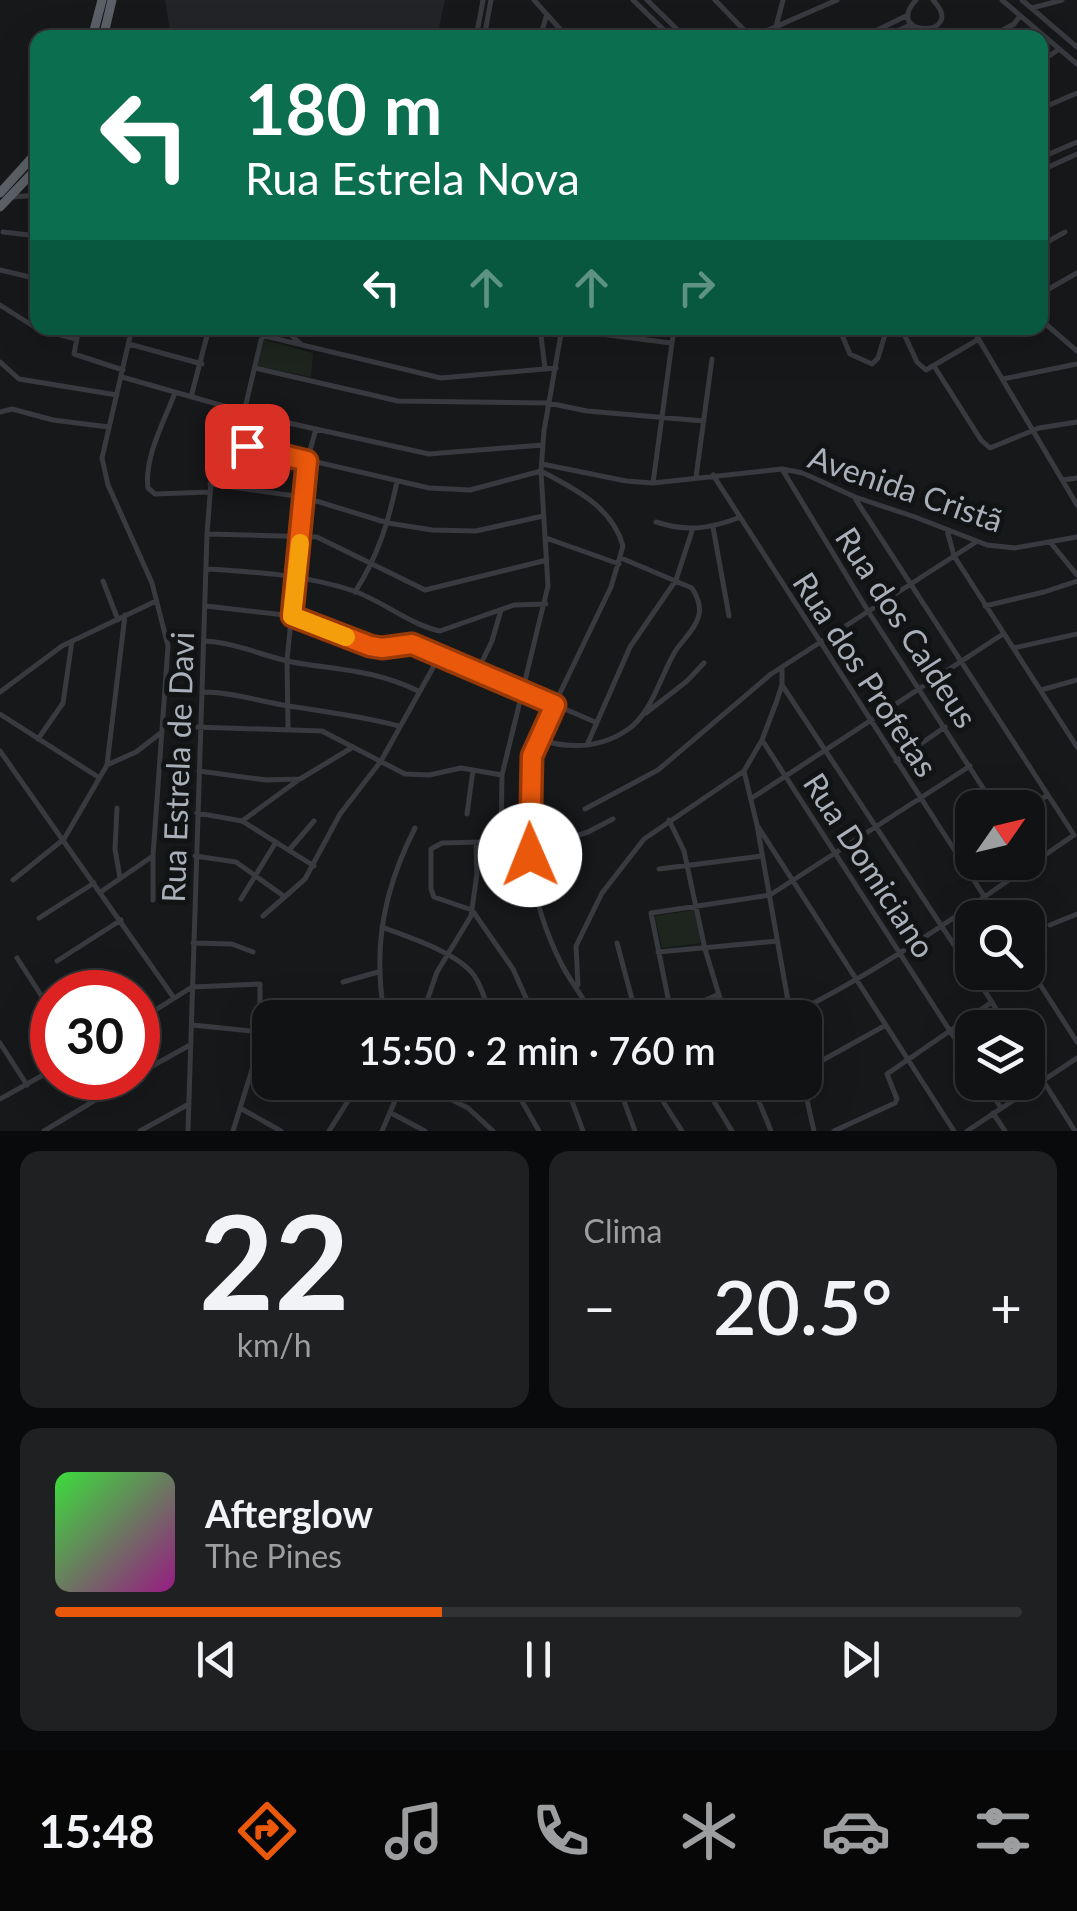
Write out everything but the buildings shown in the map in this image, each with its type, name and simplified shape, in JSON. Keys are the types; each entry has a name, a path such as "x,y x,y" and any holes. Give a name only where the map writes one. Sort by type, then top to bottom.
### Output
{"highway":[{"path":"94,30 102,0"},
{"path":"105,30 112,0"},
{"path":"0,193 30,160"},
{"path":"0,208 30,178"}],"street":[{"path":"477,30 483,0"},
{"path":"485,30 491,0"},
{"path":"534,0 560,30"},
{"path":"633,0 664,30"},
{"path":"647,0 678,30"},
{"path":"718,2 732,0"},
{"path":"774,28 783,0"},
{"path":"876,30 908,14 916,0"},
{"path":"908,14 918,29 931,29 941,17 933,0"},
{"path":"1002,0 1037,30"},
{"path":"1022,0 1077,48"},
{"path":"1032,8 1062,0"},
{"path":"769,30 834,1"},
{"path":"718,2 744,30"},
{"path":"542,30 546,15"},
{"path":"1003,30 1020,16"},
{"path":"900,30 912,24"},
{"path":"1048,40 1077,64"},
{"path":"1048,57 1059,49"},
{"path":"1048,106 1077,92"},
{"path":"1048,155 1077,142"},
{"path":"1048,167 1077,154"},
{"path":"12,197 30,196"},
{"path":"3,232 30,235"},
{"path":"1048,242 1065,232"},
{"path":"0,270 30,277"},
{"path":"1048,289 1077,272"},
{"path":"0,304 30,324"},
{"path":"1048,326 1077,351"},
{"path":"61,335 76,339"},
{"path":"77,335 73,350 81,358 174,393 316,429 430,454 543,445"},
{"path":"131,335 103,472 139,549 168,646 152,856 153,900"},
{"path":"191,397 208,335"},
{"path":"258,335 441,378 556,368"},
{"path":"291,335 304,347"},
{"path":"541,335 545,368"},
{"path":"502,841 502,775 546,604 543,445 561,335"},
{"path":"613,335 672,343"},
{"path":"652,483 673,335"},
{"path":"842,335 850,354 872,364 878,358 885,335"},
{"path":"904,335 920,367 926,370 979,339"},
{"path":"977,335 1077,505"},
{"path":"244,412 262,336"},
{"path":"129,344 202,364"},
{"path":"696,477 712,359"},
{"path":"0,362 19,378 117,395"},
{"path":"1002,379 1077,364"},
{"path":"934,366 986,446 995,447 1034,430 1077,422"},
{"path":"255,368 398,401 548,403 586,411 704,422"},
{"path":"174,393 148,475 148,488 155,494 210,488 303,497 388,523 458,531 543,516"},
{"name":"Rua Estrela de Davi","path":"188,1131 207,534 217,439 228,408"},
{"path":"0,412 12,409 109,428"},
{"path":"288,729 287,660 307,461 316,429"},
{"path":"217,439 397,482 470,490 542,468 605,513 620,536 620,561 537,738 530,771 528,840 532,882 561,963 584,1000"},
{"name":"Avenida Cristã","path":"542,468 652,483 782,469 803,472 854,498 976,542 1014,548 1077,537"},
{"name":"Rua dos Caldeus","path":"782,469 985,790"},
{"name":"Rua dos Profetas","path":"713,476 955,852"},
{"path":"1063,480 1077,478"},
{"path":"354,592 374,563 397,482"},
{"path":"854,498 1076,834 1045,855"},
{"path":"656,522 692,531 738,518"},
{"path":"713,527 729,616"},
{"path":"947,530 954,556 1077,747"},
{"path":"588,745 630,648 676,580 692,531"},
{"path":"207,534 317,537 425,590 548,560"},
{"path":"546,538 676,580 694,590 698,617 641,717"},
{"path":"585,809 658,770 754,687 976,542"},
{"path":"985,606 1044,592 1077,578 1050,542"},
{"path":"207,569 296,576 354,592 428,628 440,630 525,604 546,604"},
{"path":"102,581 118,620"},
{"path":"0,692 72,640 157,600"},
{"path":"206,606 292,616 370,646 412,644 596,722"},
{"path":"477,672 501,610"},
{"path":"107,765 124,616"},
{"path":"752,798 1003,634"},
{"path":"1014,648 1077,634"},
{"path":"38,739 63,703 72,640"},
{"path":"205,642 227,642 287,660 375,673 418,690"},
{"path":"263,916 286,898 314,866 340,814 381,761 440,656"},
{"path":"537,738 562,746 588,745 622,733 704,663"},
{"path":"578,988 575,952 582,928 628,855 669,820 744,770 762,740 782,685 782,668"},
{"path":"1040,690 1077,680"},
{"path":"782,685 955,945"},
{"path":"203,692 239,694 400,726"},
{"path":"0,714 98,777"},
{"path":"12,880 64,839 107,765 136,752 162,729 201,726 322,732 397,771 414,775 461,768 502,775"},
{"path":"896,761 944,727"},
{"path":"1068,732 1077,730"},
{"name":"Rua Domiciano","path":"762,740 955,1040"},
{"path":"242,821 353,747"},
{"path":"2,755 174,998"},
{"path":"667,1000 651,918 654,911 770,895 970,766"},
{"path":"467,814 473,770"},
{"path":"744,770 758,825 788,1000"},
{"path":"199,771 266,780 300,779"},
{"path":"117,808 115,849 120,878"},
{"path":"197,813 242,821 314,866"},
{"path":"527,1000 513,968 472,910 434,897 431,854 437,843 574,838 613,819"},
{"path":"669,820 688,865 719,1000"},
{"path":"289,849 314,821"},
{"path":"758,825 954,1131"},
{"path":"382,1000 382,927 392,884 415,828"},
{"path":"240,899 276,842"},
{"path":"426,1000 431,984 465,930 472,910 476,842"},
{"path":"101,892 152,856"},
{"path":"195,856 228,859 286,898"},
{"path":"659,869 762,856"},
{"name":"Rua dos Profetas","path":"973,880 984,896"},
{"path":"820,1000 1008,880"},
{"path":"39,918 94,883"},
{"path":"1050,925 1077,914"},
{"path":"57,961 121,920"},
{"path":"382,927 466,966 484,1000"},
{"path":"658,952 777,941"},
{"path":"193,943 232,944 253,952"},
{"path":"617,943 631,1000"},
{"path":"17,958 30,978"},
{"path":"343,982 380,972"},
{"path":"160,1007 192,987 248,983 258,983 262,1000"},
{"path":"984,990 997,1010"},
{"path":"1043,990 1077,1042"},
{"path":"706,1000 717,995"},
{"path":"834,1131 895,1103 897,1098 886,1075 992,1002"},
{"path":"192,1024 252,1031"},
{"path":"822,1060 886,1024"},
{"path":"0,1043 27,1085"},
{"path":"160,1061 190,1045"},
{"path":"1045,1078 1077,1058"},
{"path":"233,1131 252,1073"},
{"path":"0,1100 30,1083"},
{"path":"1045,1085 1075,1131"},
{"path":"48,1130 96,1100"},
{"path":"329,1131 349,1100"},
{"path":"382,1131 396,1100"},
{"path":"452,1100 468,1108 493,1131"},
{"path":"520,1100 539,1131"},
{"path":"572,1100 583,1131"},
{"path":"623,1100 635,1131"},
{"path":"663,1100 682,1131"},
{"path":"713,1100 732,1131"},
{"path":"758,1100 771,1131"},
{"path":"807,1100 814,1131"},
{"path":"996,1100 1001,1108"},
{"path":"967,1131 1013,1100"},
{"path":"140,1131 188,1104"},
{"path":"240,1108 281,1131"},
{"path":"391,1113 425,1131"},
{"path":"993,1113 1005,1131"}],"shaded area":[{"path":"165,0 445,0 439,30 170,30"},
{"path":"264,340 313,353 311,377 258,366"},
{"path":"695,910 701,943 662,948 655,916"}],"slow traffic":[{"path":"300,543 292,616 346,637"}],"route":[{"path":"247,446 307,461 292,616 370,646 412,644 555,705 532,756 530,855"}]}
